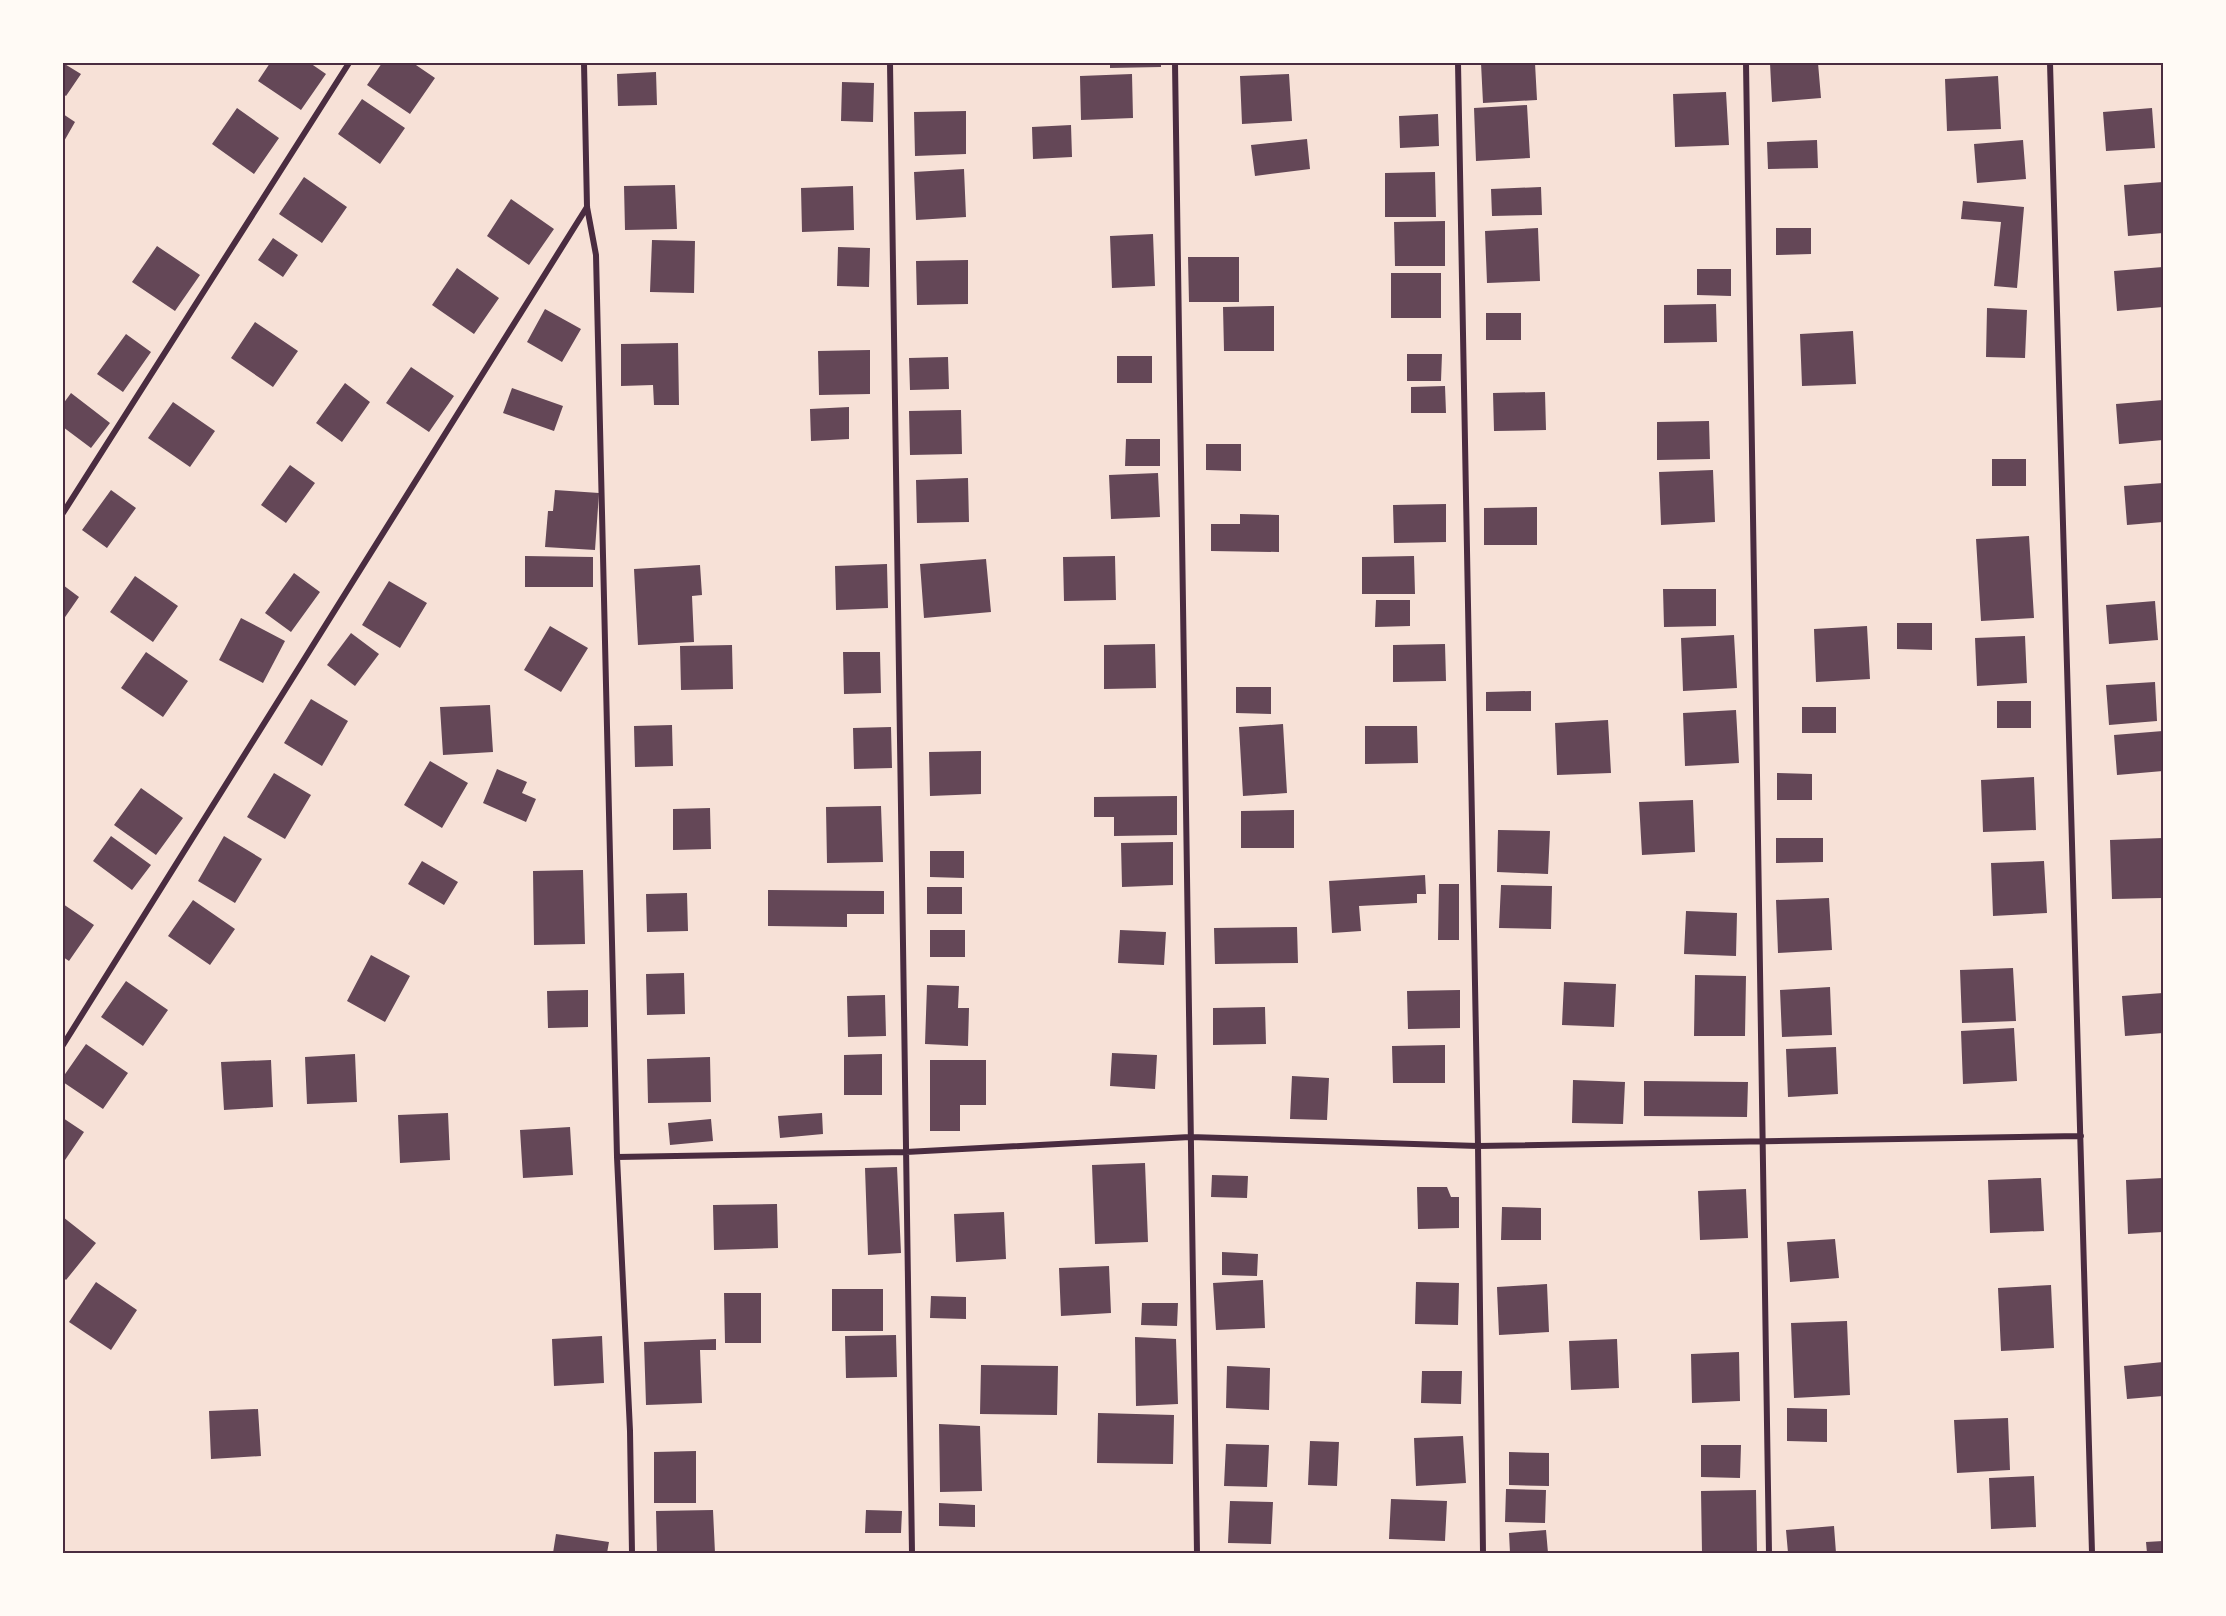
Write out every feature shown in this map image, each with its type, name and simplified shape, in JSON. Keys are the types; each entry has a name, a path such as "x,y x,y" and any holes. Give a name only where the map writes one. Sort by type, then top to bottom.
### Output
{"street":[{"path":"63,513 349,63"},
{"path":"584,63 587,207 596,255 617,1157 630,1431 632,1553"},
{"path":"890,63 912,1553"},
{"path":"1175,63 1197,1553"},
{"path":"1458,63 1478,1146 1483,1553"},
{"path":"1746,63 1769,1553"},
{"path":"2050,63 2092,1553"},
{"path":"63,1045 587,207"},
{"path":"617,1157 906,1152 1190,1137 1478,1146 2080,1136"}],"building":[{"path":"63,63 81,74 66,96 63,94"},
{"path":"270,63 310,63 326,74 301,110 258,81"},
{"path":"382,63 413,63 435,78 410,114 367,85"},
{"path":"1110,63 1161,63 1161,67 1110,68"},
{"path":"1481,63 1535,63 1537,100 1483,103"},
{"path":"1770,63 1818,63 1821,98 1772,102"},
{"path":"656,72 657,105 618,106 617,74"},
{"path":"1132,74 1133,118 1081,120 1080,76"},
{"path":"1289,74 1292,121 1242,124 1240,76"},
{"path":"1998,76 2001,129 1947,131 1945,79"},
{"path":"842,82 874,83 873,122 841,121"},
{"path":"1726,92 1729,145 1675,147 1673,94"},
{"path":"362,99 405,128 380,164 338,134"},
{"path":"1527,105 1530,158 1476,161 1474,108"},
{"path":"237,108 279,138 254,174 212,144"},
{"path":"2152,108 2155,148 2106,151 2103,112"},
{"path":"966,111 966,154 915,156 914,112"},
{"path":"63,114 75,122 63,143"},
{"path":"1438,114 1439,146 1400,148 1399,116"},
{"path":"1071,125 1072,157 1033,159 1032,127"},
{"path":"1307,139 1310,169 1255,176 1251,145"},
{"path":"1817,140 1818,168 1768,169 1767,142"},
{"path":"2023,140 2026,179 1977,183 1974,144"},
{"path":"964,169 966,217 916,220 914,172"},
{"path":"1435,172 1436,217 1385,217 1385,173"},
{"path":"304,177 347,207 322,243 279,214"},
{"path":"2163,182 2163,233 2128,236 2124,185"},
{"path":"675,185 677,229 625,230 624,186"},
{"path":"853,186 854,230 802,232 801,188"},
{"path":"1541,187 1542,215 1492,216 1491,189"},
{"path":"511,199 554,229 529,265 487,236"},
{"path":"1963,201 2024,207 2017,288 1994,286 2001,222 1961,219"},
{"path":"1445,221 1445,266 1395,266 1394,222"},
{"path":"1538,228 1540,281 1487,283 1485,231"},
{"path":"1776,228 1811,228 1811,254 1776,255"},
{"path":"1153,234 1155,286 1112,288 1110,236"},
{"path":"273,238 298,255 283,277 258,260"},
{"path":"652,240 695,241 694,293 650,292"},
{"path":"157,246 200,275 175,311 132,282"},
{"path":"838,247 870,248 869,287 837,286"},
{"path":"1188,257 1239,257 1239,302 1189,302"},
{"path":"968,260 968,304 917,305 916,261"},
{"path":"2163,267 2163,307 2117,311 2114,271"},
{"path":"457,268 499,298 474,334 432,305"},
{"path":"1697,269 1731,269 1731,296 1697,295"},
{"path":"1391,273 1441,273 1441,318 1391,318"},
{"path":"1716,304 1717,342 1664,343 1664,305"},
{"path":"1274,306 1274,351 1224,351 1223,307"},
{"path":"1987,308 2027,310 2025,358 1986,357"},
{"path":"545,309 581,329 562,362 527,342"},
{"path":"1486,313 1521,313 1521,340 1486,340"},
{"path":"255,322 298,351 273,387 231,358"},
{"path":"1853,331 1856,384 1802,386 1800,334"},
{"path":"126,334 151,352 123,392 97,374"},
{"path":"678,343 679,405 654,405 653,385 621,386 621,344"},
{"path":"870,350 870,394 819,395 818,351"},
{"path":"1407,354 1442,354 1441,381 1407,381"},
{"path":"1117,356 1152,356 1152,383 1117,383"},
{"path":"948,357 949,389 910,390 909,358"},
{"path":"411,367 454,396 429,432 386,403"},
{"path":"345,383 370,402 342,442 316,423"},
{"path":"1445,386 1446,413 1411,413 1411,387"},
{"path":"512,388 563,406 554,431 503,413"},
{"path":"1545,392 1546,430 1494,431 1493,393"},
{"path":"71,393 110,423 91,448 63,427 63,404"},
{"path":"2163,400 2163,440 2119,444 2116,404"},
{"path":"173,402 215,431 190,467 148,438"},
{"path":"849,407 849,439 811,441 810,409"},
{"path":"961,410 962,454 910,455 909,411"},
{"path":"1709,421 1710,459 1657,460 1657,422"},
{"path":"1126,439 1160,439 1160,466 1125,466"},
{"path":"1206,444 1241,444 1241,471 1206,470"},
{"path":"1992,459 2026,459 2026,486 1992,486"},
{"path":"290,465 315,483 286,523 261,505"},
{"path":"1713,470 1715,522 1661,525 1659,472"},
{"path":"1158,473 1160,517 1111,519 1109,475"},
{"path":"968,478 969,522 917,523 916,480"},
{"path":"2163,483 2163,522 2127,525 2124,486"},
{"path":"111,490 136,508 107,548 82,530"},
{"path":"555,490 599,493 595,550 545,547 548,511 553,511"},
{"path":"1446,504 1446,542 1394,543 1393,505"},
{"path":"1537,507 1537,545 1484,545 1484,508"},
{"path":"1240,514 1279,515 1279,552 1211,551 1211,524 1240,524"},
{"path":"2029,536 2034,618 1981,621 1976,539"},
{"path":"525,556 593,557 593,587 525,587"},
{"path":"1115,556 1116,600 1064,601 1063,557"},
{"path":"1414,556 1415,594 1362,594 1362,557"},
{"path":"986,559 991,612 924,618 920,564"},
{"path":"887,564 888,608 836,610 835,566"},
{"path":"700,565 702,595 692,596 694,642 638,645 634,569"},
{"path":"294,573 320,592 291,632 265,613"},
{"path":"135,576 178,606 153,642 110,612"},
{"path":"389,581 427,603 400,648 362,625"},
{"path":"63,585 79,597 63,620"},
{"path":"1663,589 1716,589 1716,626 1664,627"},
{"path":"1376,600 1410,600 1410,626 1375,627"},
{"path":"2155,601 2158,640 2109,644 2106,605"},
{"path":"241,618 285,641 263,683 219,660"},
{"path":"1897,623 1932,623 1932,650 1897,649"},
{"path":"550,626 588,648 561,692 524,670"},
{"path":"1867,626 1870,679 1816,682 1814,629"},
{"path":"351,633 379,654 355,686 327,665"},
{"path":"1734,635 1737,688 1683,691 1681,638"},
{"path":"2025,636 2027,683 1977,686 1975,638"},
{"path":"1155,644 1156,688 1104,689 1104,645"},
{"path":"1445,644 1446,681 1393,682 1393,645"},
{"path":"732,645 733,689 681,690 680,646"},
{"path":"146,652 188,681 163,717 121,688"},
{"path":"843,652 880,652 881,693 844,694"},
{"path":"2155,682 2157,721 2109,725 2106,685"},
{"path":"1236,687 1271,687 1271,714 1236,713"},
{"path":"1531,691 1531,711 1486,711 1486,692"},
{"path":"311,699 348,721 322,766 284,743"},
{"path":"1997,701 2031,701 2031,728 1997,728"},
{"path":"490,705 493,752 443,755 440,707"},
{"path":"1802,707 1836,707 1836,733 1802,733"},
{"path":"1736,710 1739,763 1685,766 1683,713"},
{"path":"1608,720 1611,773 1557,775 1555,723"},
{"path":"1283,724 1287,793 1243,796 1239,727"},
{"path":"672,725 673,766 635,767 634,726"},
{"path":"1365,726 1417,726 1418,763 1365,764"},
{"path":"891,727 892,768 854,769 853,728"},
{"path":"2163,731 2163,771 2117,775 2114,735"},
{"path":"981,751 981,794 930,796 929,752"},
{"path":"430,761 468,783 442,828 404,805"},
{"path":"497,769 527,782 522,793 536,799 526,822 483,803"},
{"path":"274,773 311,795 285,839 247,817"},
{"path":"1777,773 1812,774 1812,800 1777,800"},
{"path":"2034,777 2036,830 1983,832 1981,780"},
{"path":"141,788 183,818 156,855 114,825"},
{"path":"1177,796 1177,835 1114,836 1114,817 1094,817 1094,797"},
{"path":"1693,800 1695,852 1642,855 1639,802"},
{"path":"881,806 883,862 827,863 826,807"},
{"path":"710,808 711,849 673,850 673,809"},
{"path":"1294,810 1294,848 1241,848 1241,811"},
{"path":"1498,830 1550,831 1548,874 1497,872"},
{"path":"111,836 151,865 132,890 93,861"},
{"path":"224,836 262,859 235,903 198,881"},
{"path":"1776,838 1823,838 1823,862 1776,863"},
{"path":"2163,838 2163,898 2112,899 2110,840"},
{"path":"1173,842 1173,885 1122,887 1121,843"},
{"path":"930,851 964,851 964,878 930,877"},
{"path":"422,861 458,882 444,905 408,884"},
{"path":"2044,861 2047,913 1993,916 1991,863"},
{"path":"583,870 585,944 534,945 533,871"},
{"path":"1425,875 1426,894 1417,894 1417,903 1359,906 1361,931 1332,933 1329,881"},
{"path":"1439,884 1459,884 1459,940 1438,940"},
{"path":"1501,885 1552,886 1551,929 1499,928"},
{"path":"927,887 962,887 962,914 927,914"},
{"path":"768,890 884,891 884,914 847,914 847,927 768,926"},
{"path":"687,893 688,931 647,932 646,894"},
{"path":"1829,898 1832,950 1778,953 1776,900"},
{"path":"193,900 235,929 210,965 168,936"},
{"path":"63,904 94,925 69,961 63,957"},
{"path":"1686,911 1737,913 1736,956 1684,954"},
{"path":"1297,927 1298,963 1215,964 1214,928"},
{"path":"930,930 965,930 965,957 930,957"},
{"path":"1120,930 1166,932 1164,965 1118,963"},
{"path":"371,955 410,976 385,1022 347,1001"},
{"path":"2013,968 2016,1021 1962,1023 1960,970"},
{"path":"684,973 685,1014 647,1015 646,974"},
{"path":"1695,975 1746,976 1745,1036 1694,1036"},
{"path":"126,981 168,1010 143,1046 101,1017"},
{"path":"1564,982 1616,984 1614,1027 1562,1025"},
{"path":"927,985 959,986 958,1008 969,1008 968,1046 925,1044"},
{"path":"1830,987 1832,1035 1782,1037 1780,990"},
{"path":"588,990 588,1027 548,1028 547,991"},
{"path":"1460,990 1460,1028 1408,1029 1407,991"},
{"path":"2163,993 2163,1033 2125,1036 2122,996"},
{"path":"885,995 886,1036 848,1037 847,996"},
{"path":"1265,1007 1266,1044 1213,1045 1213,1008"},
{"path":"2014,1028 2017,1081 1963,1084 1961,1031"},
{"path":"86,1044 128,1073 103,1109 63,1082 63,1077"},
{"path":"1445,1045 1445,1083 1393,1083 1392,1046"},
{"path":"1836,1047 1838,1094 1788,1097 1786,1049"},
{"path":"1112,1053 1157,1055 1155,1089 1110,1086"},
{"path":"355,1054 357,1102 307,1104 305,1057"},
{"path":"882,1054 882,1095 844,1095 844,1055"},
{"path":"710,1057 711,1102 648,1103 647,1059"},
{"path":"271,1060 273,1107 224,1110 221,1062"},
{"path":"930,1060 986,1060 986,1105 960,1105 960,1131 930,1131"},
{"path":"1292,1076 1329,1078 1327,1120 1290,1119"},
{"path":"1573,1080 1625,1082 1623,1124 1572,1123"},
{"path":"1644,1081 1748,1082 1747,1117 1644,1116"},
{"path":"448,1113 450,1160 400,1163 398,1115"},
{"path":"822,1113 823,1134 780,1138 778,1116"},
{"path":"63,1118 84,1132 63,1163"},
{"path":"711,1119 713,1141 670,1145 668,1123"},
{"path":"570,1127 573,1175 523,1178 520,1130"},
{"path":"1145,1163 1148,1242 1095,1244 1092,1165"},
{"path":"897,1167 901,1253 868,1255 865,1168"},
{"path":"1212,1175 1248,1176 1247,1198 1211,1197"},
{"path":"2041,1178 2044,1231 1990,1233 1988,1180"},
{"path":"2163,1178 2163,1232 2128,1234 2126,1180"},
{"path":"1417,1187 1447,1187 1451,1197 1459,1197 1459,1228 1418,1229"},
{"path":"1746,1189 1748,1238 1700,1240 1698,1191"},
{"path":"777,1204 778,1248 714,1250 713,1205"},
{"path":"1502,1207 1541,1208 1541,1240 1501,1240"},
{"path":"1004,1212 1006,1259 956,1262 954,1214"},
{"path":"63,1217 96,1243 66,1280 63,1277"},
{"path":"1835,1239 1839,1278 1790,1282 1787,1242"},
{"path":"1222,1252 1258,1254 1257,1276 1222,1275"},
{"path":"1109,1266 1111,1313 1061,1316 1059,1268"},
{"path":"1263,1280 1265,1328 1216,1330 1213,1283"},
{"path":"96,1282 137,1310 111,1350 69,1322"},
{"path":"1416,1282 1459,1283 1458,1325 1415,1324"},
{"path":"1547,1284 1549,1332 1499,1335 1497,1287"},
{"path":"2051,1285 2054,1348 2001,1351 1998,1288"},
{"path":"832,1289 883,1289 883,1331 832,1331"},
{"path":"724,1293 761,1293 761,1343 725,1343"},
{"path":"931,1296 966,1297 966,1319 930,1318"},
{"path":"1142,1303 1178,1303 1177,1326 1141,1325"},
{"path":"1847,1321 1850,1395 1794,1398 1791,1323"},
{"path":"896,1335 897,1377 846,1378 845,1336"},
{"path":"602,1336 604,1383 554,1386 552,1339"},
{"path":"1135,1337 1176,1339 1178,1404 1136,1406"},
{"path":"716,1339 716,1350 700,1350 702,1403 646,1405 644,1342"},
{"path":"1617,1339 1619,1388 1571,1390 1569,1341"},
{"path":"1739,1352 1740,1401 1692,1403 1691,1354"},
{"path":"2163,1362 2163,1396 2127,1399 2124,1366"},
{"path":"981,1365 1058,1366 1057,1415 980,1414"},
{"path":"1227,1366 1270,1368 1269,1410 1226,1408"},
{"path":"1422,1371 1462,1371 1461,1404 1421,1403"},
{"path":"1787,1408 1827,1409 1827,1442 1787,1441"},
{"path":"258,1409 261,1456 211,1459 209,1411"},
{"path":"1098,1413 1174,1415 1173,1464 1097,1463"},
{"path":"2008,1418 2010,1470 1957,1473 1954,1420"},
{"path":"939,1424 980,1426 982,1491 940,1492"},
{"path":"1463,1436 1466,1483 1416,1486 1414,1438"},
{"path":"1310,1441 1339,1442 1337,1486 1308,1485"},
{"path":"1226,1444 1269,1445 1267,1487 1224,1486"},
{"path":"1701,1445 1741,1445 1740,1478 1701,1477"},
{"path":"696,1451 696,1503 654,1503 654,1452"},
{"path":"1509,1452 1549,1453 1549,1486 1509,1485"},
{"path":"2034,1476 2036,1527 1991,1529 1989,1478"},
{"path":"1506,1489 1546,1490 1545,1523 1505,1522"},
{"path":"1756,1490 1757,1553 1702,1553 1701,1491"},
{"path":"1391,1499 1447,1501 1445,1541 1389,1539"},
{"path":"1230,1501 1273,1502 1271,1544 1228,1543"},
{"path":"939,1503 975,1505 975,1527 939,1526"},
{"path":"713,1510 715,1553 657,1553 656,1511"},
{"path":"866,1510 902,1511 901,1533 865,1533"},
{"path":"1834,1526 1836,1553 1788,1553 1786,1530"},
{"path":"1546,1530 1548,1553 1510,1553 1509,1533"},
{"path":"556,1534 609,1542 607,1553 553,1553"},
{"path":"2163,1541 2163,1553 2147,1553 2146,1542"}]}
